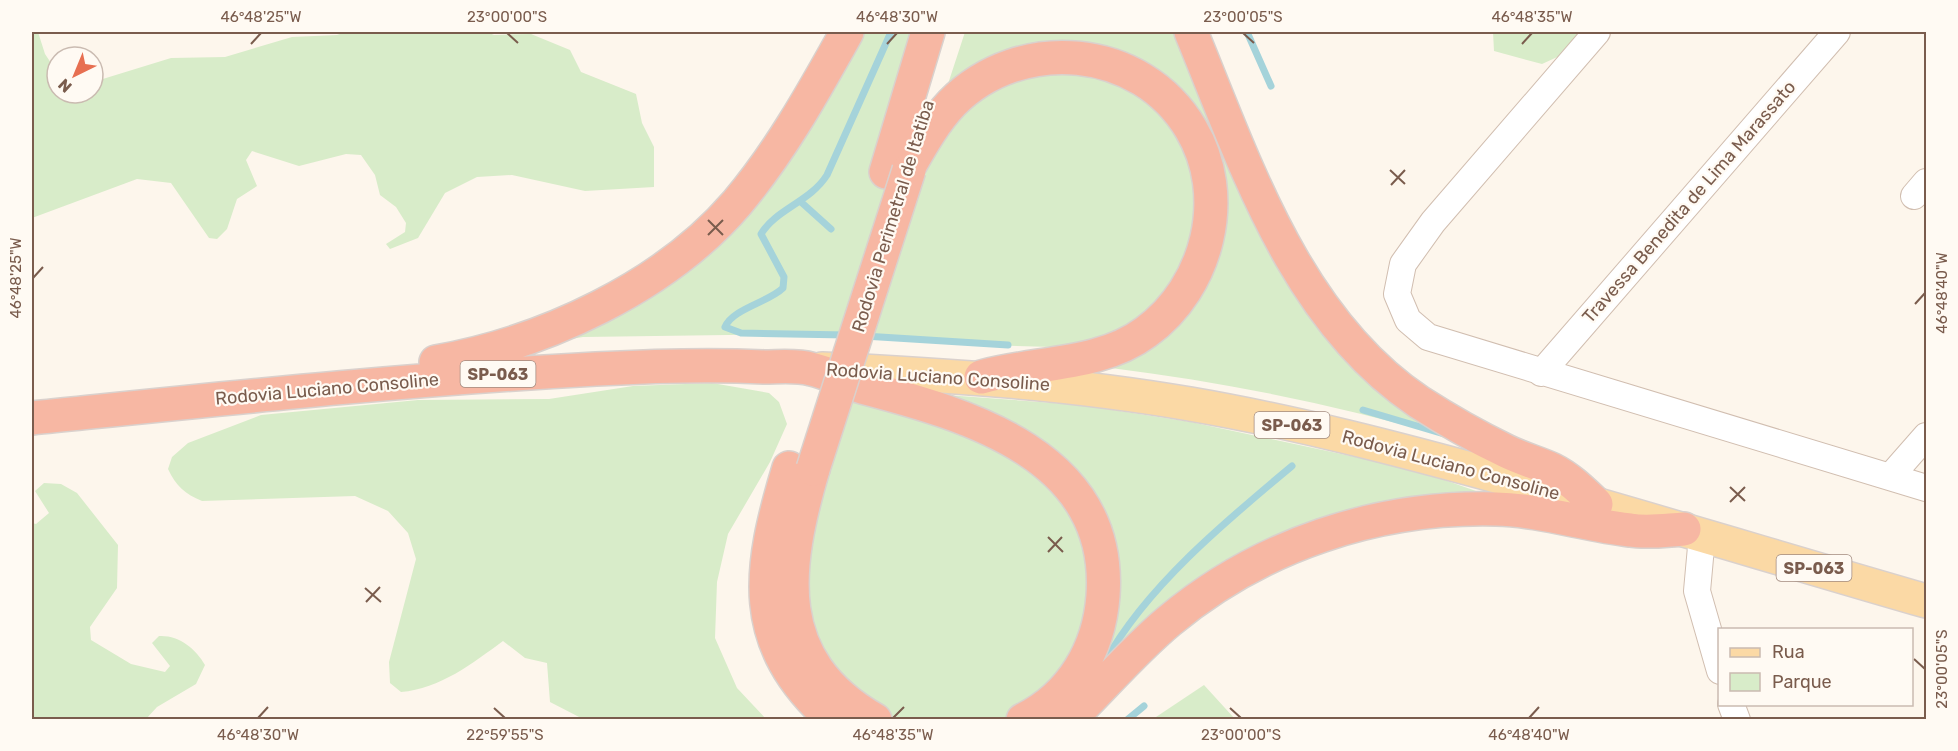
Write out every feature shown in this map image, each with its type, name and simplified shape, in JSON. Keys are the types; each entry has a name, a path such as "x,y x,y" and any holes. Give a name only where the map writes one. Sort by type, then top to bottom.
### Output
{"highway":[{"path":"314,390 343,378 378,369 446,360 501,345 576,318 653,276 711,229 736,204 789,133 847,32"},
{"name":"Rodovia Perimetral de Itatiba","path":"902,168 928,32"},
{"name":"Rodovia Perimetral de Itatiba","path":"801,469 902,168 951,32"},
{"path":"1191,32 1249,171 1284,246 1306,282 1353,343 1377,368 1418,401 1487,442 1526,461 1552,470 1569,480 1596,504"},
{"path":"902,168 953,103 980,82 1008,67 1049,57 1094,60 1112,64 1133,75 1162,94 1191,129 1200,147 1209,181 1208,240 1200,263 1181,297 1147,332 1114,350 981,377"},
{"name":"Rodovia Luciano Consoline","path":"32,418 462,376 682,364 811,368"},
{"path":"811,368 845,382 968,417 1017,442 1041,458 1057,474 1085,511 1101,556 1104,584 1102,614 1095,638 1071,684 1023,720"},
{"path":"801,469 766,558 765,595 768,614 784,662 832,720"},
{"path":"801,469 790,578 794,620 806,650 831,685 861,712 874,720"},
{"path":"1069,720 1138,649 1203,595 1257,562 1324,534 1387,518 1459,509 1498,509 1532,513 1630,531 1693,532"}],"main road":[{"name":"Rodovia Luciano Consoline","path":"811,368 981,377 1188,404 1239,413 1405,451 1596,504 1926,601"}],"street":[{"path":"1597,32 1433,222 1403,264 1396,294 1408,320 1428,338 1926,488"},
{"name":"Travessa Benedita de Lima Marassato","path":"1541,373 1837,32"},
{"path":"1890,477 1926,436"},
{"path":"1693,532 1696,591 1718,668"},
{"path":"1731,706 1737,720"}],"green space":[{"path":"32,32 38,32 45,54 45,105 105,105 105,78 171,58 225,57 292,37 337,35 345,32 531,34 570,50 581,72 636,94 642,123 654,147 654,187 585,191 512,175 477,177 445,193 418,238 390,249 386,244 405,232 406,223 396,207 380,195 375,175 361,155 346,154 299,166 252,151 246,160 257,186 237,199 227,229 217,239 209,238 171,183 137,179 32,218"},
{"path":"861,32 919,32 873,174 995,84 1065,65 1123,82 1171,123 1198,183 1190,263 1137,324 1088,344 1053,347 982,345 796,334 583,337 565,340 692,262"},
{"path":"965,32 1181,32 1259,214 1445,436 1363,414 1280,396 1196,380 1111,368 1219,238 1153,70 1103,45 1066,40 1048,41 1012,50 947,87"},
{"path":"1493,32 1589,32 1566,53 1542,64 1494,51"},
{"path":"712,383 769,393 779,402 787,424 770,462 728,534 717,582 715,638 737,688 766,719 583,719 550,702 547,663 525,658 503,641 468,666 443,680 415,690 401,692 390,683 389,662 416,559 408,533 388,511 355,496 202,501 182,489 168,469 172,457 188,443 261,415 418,400 549,399 633,386"},
{"path":"946,395 1081,405 1191,422 1416,470 1476,491 1470,494 1391,503 1101,670 1111,543"},
{"path":"851,397 970,429 1066,496 1096,583 1067,673 1012,715 997,720 896,719 881,714 822,654 806,616 802,555"},
{"path":"44,483 61,484 77,493 118,545 117,588 90,627 91,640 131,664 165,672 170,666 152,643 159,636 166,636 186,644 205,665 196,684 157,707 146,719 32,719 32,523 36,524 49,513 35,491"},
{"path":"1204,685 1235,719 1153,719"}],"waterway":[{"path":"847,335 741,333 725,327 735,315 783,288 784,277 761,234 767,225 812,192 827,175 891,32"},
{"path":"1247,32 1271,86"},
{"path":"801,202 831,229"},
{"path":"864,336 1008,345"},
{"path":"1363,410 1444,434"},
{"path":"1105,662 1142,608 1189,556 1292,466"},
{"path":"1127,720 1144,706"}]}
